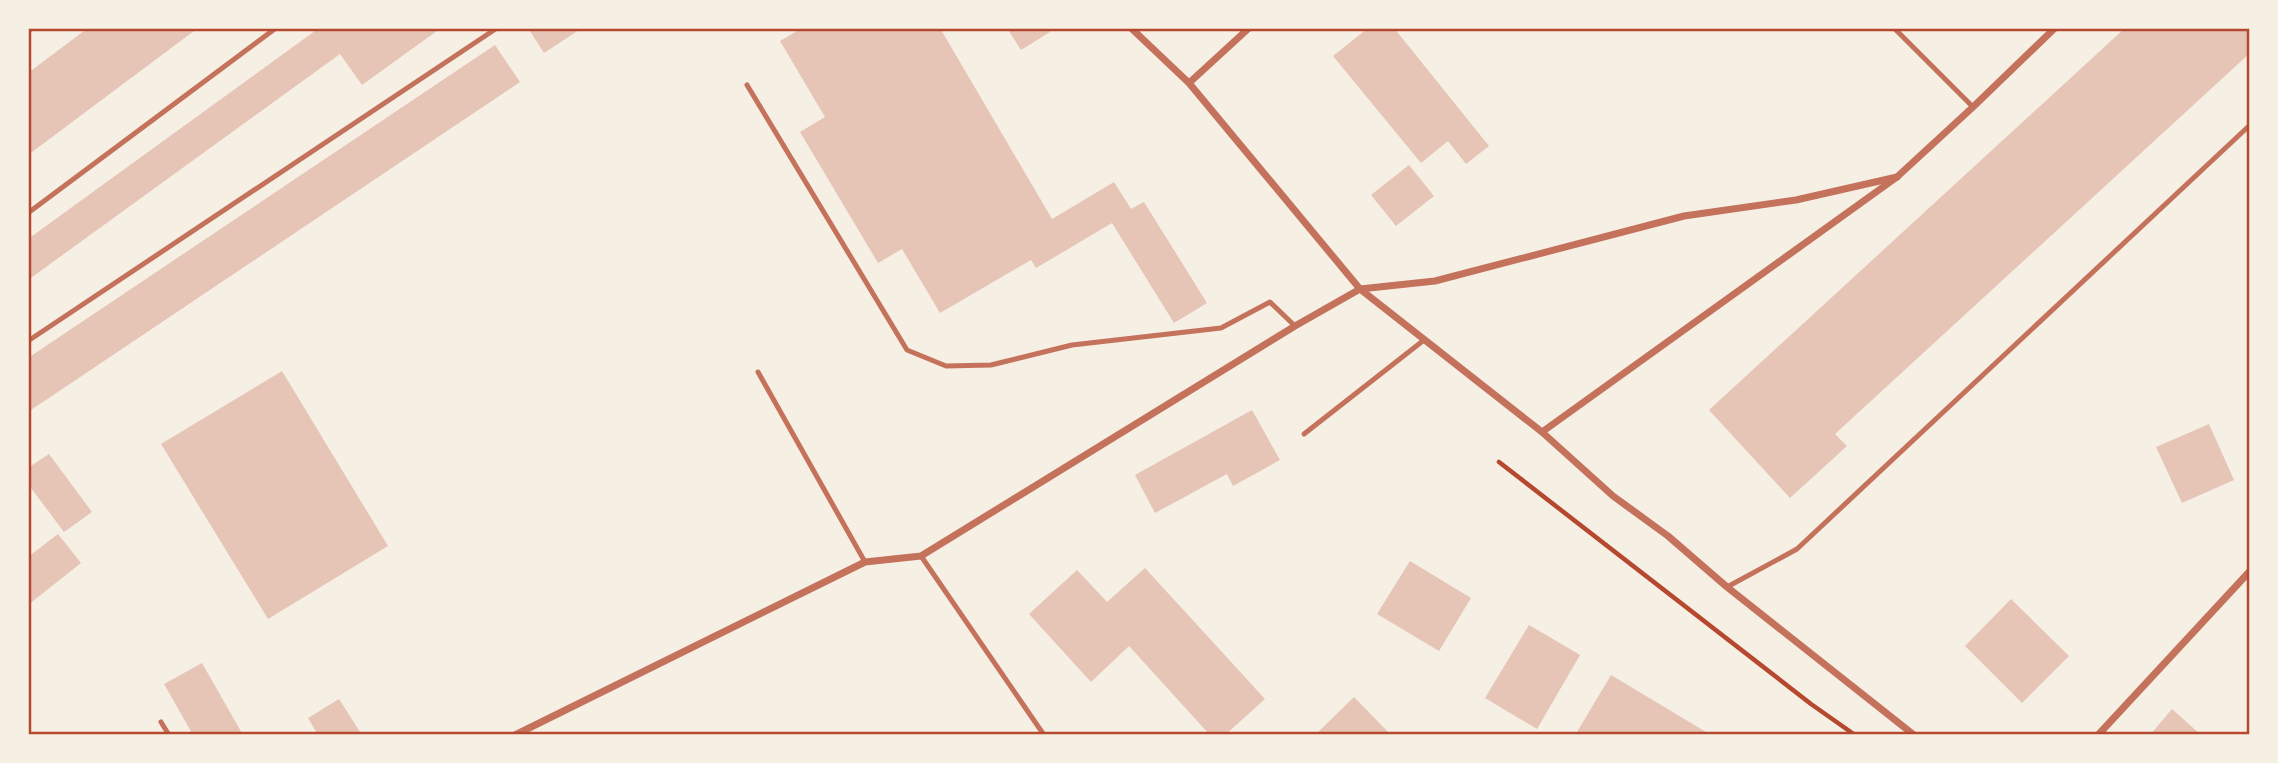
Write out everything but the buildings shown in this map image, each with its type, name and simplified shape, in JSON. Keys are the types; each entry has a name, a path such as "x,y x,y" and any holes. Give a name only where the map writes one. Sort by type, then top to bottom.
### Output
{"street":[{"path":"1131,28 1189,83 1360,289 1542,432 1613,496 1668,536 1727,587 1914,735"},
{"path":"1189,83 1249,28"},
{"path":"1542,432 1896,177 2055,28"},
{"path":"515,735 865,562 921,556 1295,326 1360,289 1435,281 1684,216 1796,201 1896,177"},
{"path":"2098,735 2250,571"}],"lane":[{"path":"28,213 276,28"},
{"path":"28,341 496,28"},
{"path":"1894,28 1973,107"},
{"path":"747,85 907,350 946,366 991,365 1072,345 1221,328 1270,302 1295,326"},
{"path":"1727,587 1797,549 2250,125"},
{"path":"1304,433 1424,340"},
{"path":"758,372 865,562"},
{"path":"921,556 1044,735"},
{"path":"161,722 169,735"}],"path":[{"path":"1499,463 1855,735"}]}
